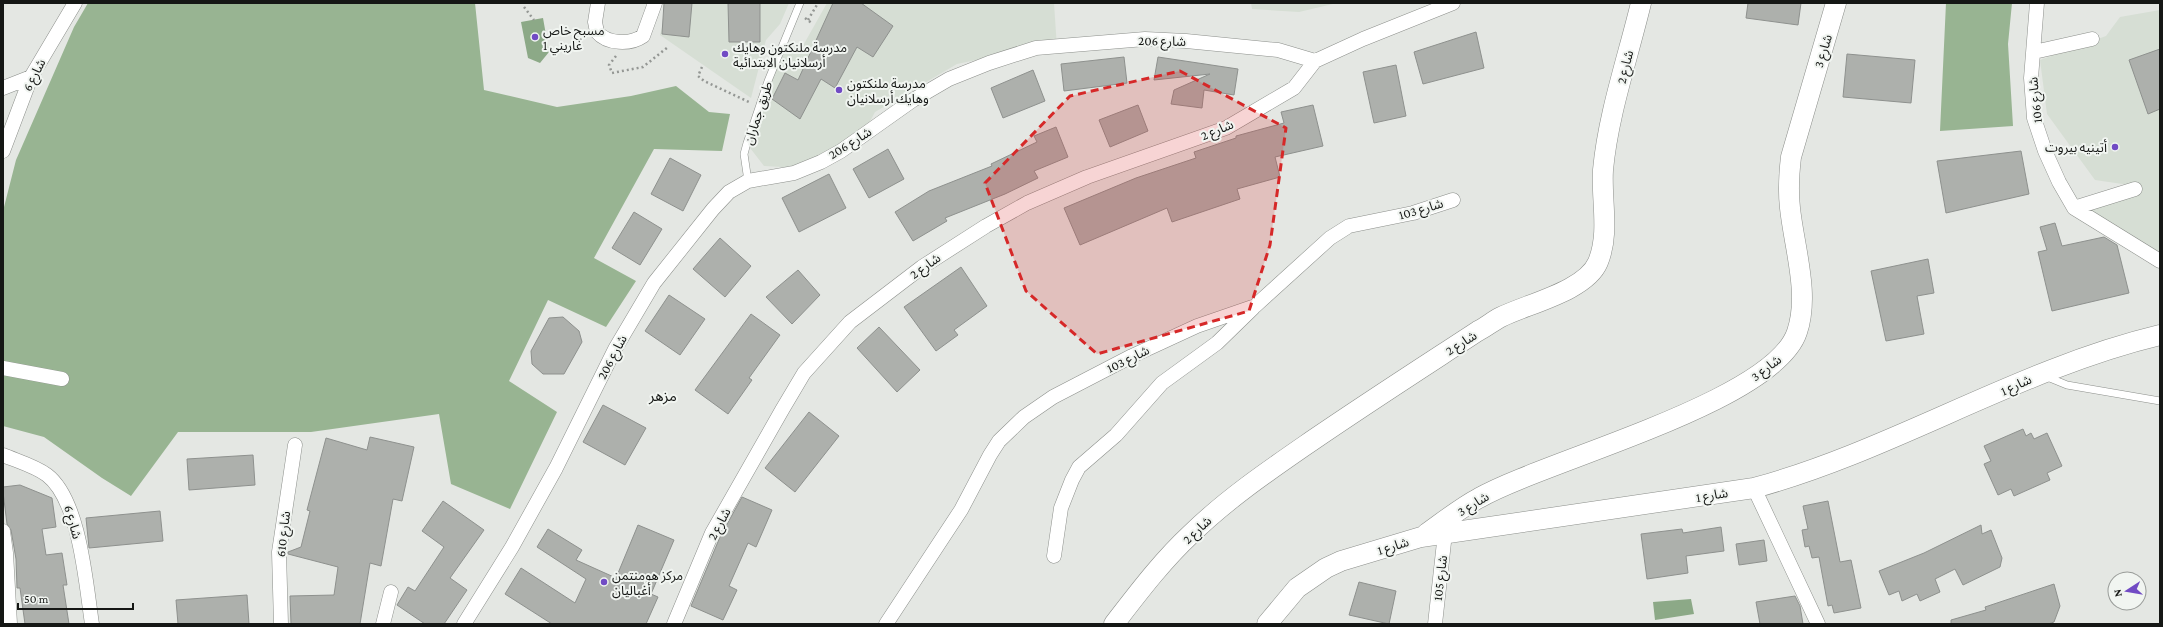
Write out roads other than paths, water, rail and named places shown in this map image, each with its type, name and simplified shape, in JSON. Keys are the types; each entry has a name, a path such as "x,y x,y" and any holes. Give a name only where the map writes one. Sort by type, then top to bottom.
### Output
{"street":[{"name":"شارع 6","path":"3,151 31,77 75,3"},
{"path":"598,3 595,22 597,32 600,36 611,40 624,42 643,36 655,3"},
{"path":"1315,61 1363,39 1453,3"},
{"name":"شارع 2","path":"1114,624 1145,583 1190,534 1245,487 1344,419 1500,317 1552,297 1572,287 1590,273 1598,263 1601,251 1604,221 1603,172 1609,129 1641,3"},
{"name":"شارع 3","path":"1422,537 1479,498 1562,461 1624,439 1703,406 1762,374 1791,346 1797,332 1801,291 1788,183 1791,157 1836,3"},
{"name":"شارع 106","path":"2036,3 2034,52 2031,78 2034,118 2045,151 2059,182 2074,208 2160,260"},
{"name":"شارع 206","path":"464,624 512,548 556,468 615,349 654,283 713,209 729,192 748,181 794,173 821,162 852,143 913,100 950,80 989,63 1036,48 1145,39 1186,41 1278,50 1315,61"},
{"path":"2034,52 2092,39"},
{"name":"شارع 2","path":"674,624 712,533 782,410 804,373 850,322 922,268 986,226 1027,203 1087,177 1226,128 1294,88 1315,61"},
{"path":"3,88 31,77"},
{"path":"2074,208 2135,189"},
{"name":"شارع 103","path":"886,624 961,510 990,455 1011,428 1053,397 1132,356 1197,326 1255,306 1340,230 1356,223 1413,213 1454,200"},
{"path":"1054,556 1061,508 1079,467 1116,435 1162,383 1217,343 1255,306"},
{"name":"شارع 1","path":"1267,624 1297,588 1326,568 1341,561 1422,537 1754,488 1798,476 1906,433 2058,366 2160,336"},
{"path":"3,368 62,380"},
{"name":"شارع 610","path":"281,624 279,552 295,445"},
{"name":"شارع 6","path":"3,455 47,475 58,485 69,505 80,546 92,624"},
{"path":"1754,488 1818,624"},
{"path":"3,531 6,553 10,624"},
{"name":"شارع 105","path":"1435,624 1445,533"},
{"path":"383,624 390,592"}],"lane":[{"name":"طريق جماران","path":"748,181 744,154 759,107 800,3"},
{"path":"2040,374 2067,384 2160,401"}],"place":[{"name":"مسبح خاص غاريني 1","path":"535,37"},
{"name":"مدرسة ملنكتون وهايك أرسلانيان الابتدائية","path":"725,54"},
{"name":"مدرسة ملنكتون وهايك أرسلانيان","path":"839,90"},
{"name":"أتينيه بيروت","path":"2115,147"},
{"name":"مركز هومنتمن أغباليان","path":"604,582"}],"district":[{"name":"مزهر","path":"663,396"}]}
